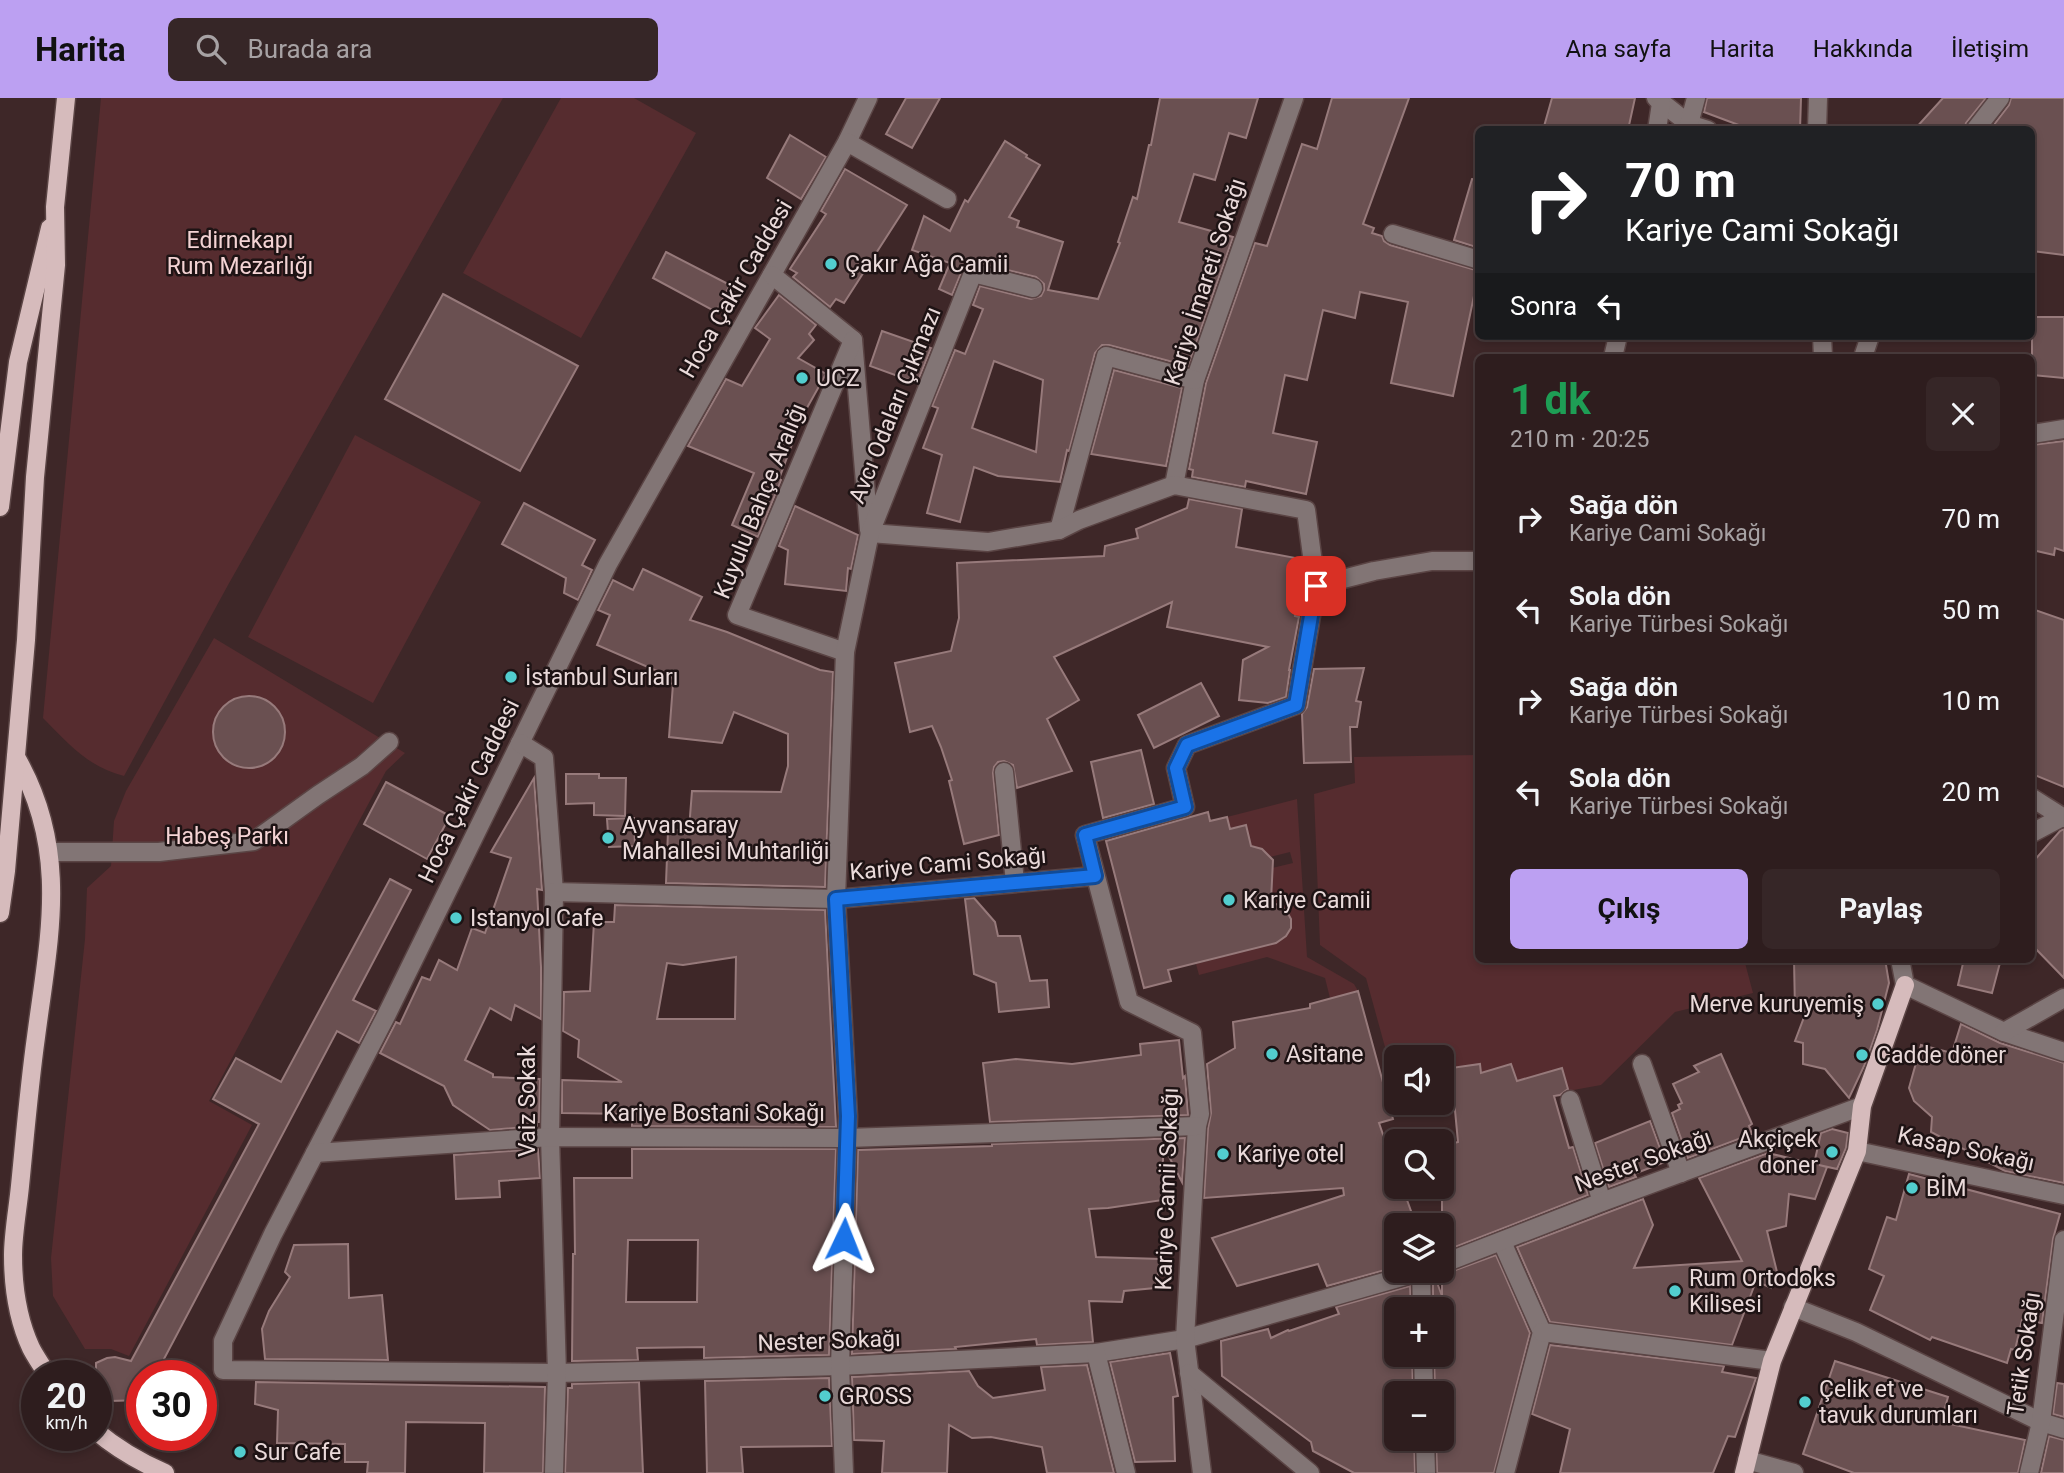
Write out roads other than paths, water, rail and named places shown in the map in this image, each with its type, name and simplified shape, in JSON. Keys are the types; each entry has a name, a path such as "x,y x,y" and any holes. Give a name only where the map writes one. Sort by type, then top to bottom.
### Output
{"main road":[{"path":"0,913 26,640 35,477 56,265 55,207 66,98"},
{"path":"0,507 18,362 55,207"},
{"path":"16,757 40,812 50,852 49,935 30,1079 13,1252 16,1292 23,1326 38,1360"},
{"path":"1745,1466 1772,1361 1857,1151 1862,1106 1905,985"},
{"path":"112,1444 165,1473"}],"street":[{"name":"Hoca Çakir Caddesi","path":"223,1370 223,1340 273,1234 386,1016 608,564 848,142 868,98"},
{"name":"Kariye İmareti Sokağı","path":"1174,485 1195,380 1294,98"},
{"path":"1689,124 1696,98"},
{"path":"1817,126 1818,98"},
{"path":"1978,126 2000,98"},
{"path":"1659,101 1695,126"},
{"path":"1657,126 1659,101"},
{"path":"848,142 947,199"},
{"path":"1393,234 1475,259"},
{"name":"Avcı Odaları Çıkmazı","path":"870,533 973,273 1033,288"},
{"path":"772,275 853,340 870,533 845,652 836,899 848,1116 840,1366 844,1473"},
{"name":"Kuyulu Bahçe Aralığı","path":"845,652 737,615 853,340"},
{"path":"1059,530 1106,355 1195,380"},
{"path":"2035,434 2064,429"},
{"path":"870,533 988,542 1059,530 1174,485 1306,510 1316,586 1296,705 1187,745 1176,768 1185,807 1085,835 1095,876"},
{"path":"1316,586 1374,571 1432,561 1475,561"},
{"path":"50,852 159,852 254,841 362,766 389,742"},
{"name":"Vaiz Sokak","path":"520,743 544,758 554,892 550,1136 557,1373 554,1473"},
{"path":"1004,772 1015,883"},
{"path":"2035,800 2063,818"},
{"path":"2035,832 2063,818"},
{"name":"Kariye Cami Sokağı","path":"554,892 836,899 1095,876"},
{"name":"Kariye Camii Sokağı","path":"1095,876 1129,1002 1192,1033 1200,1114 1197,1126 1185,1339 1202,1473"},
{"path":"1901,963 1905,985 2004,1032 2064,1052"},
{"path":"2004,1032 2064,998"},
{"path":"1642,1064 1681,1173"},
{"path":"1570,1100 1602,1202"},
{"name":"Nester Sokağı","path":"1454,1260 1862,1106"},
{"name":"Kariye Bostani Sokağı","path":"315,1153 550,1136 847,1138 1197,1126"},
{"name":"Kasap Sokağı","path":"1857,1151 2064,1195"},
{"name":"Tetik Sokağı","path":"2029,1473 2041,1422 2064,1240"},
{"path":"1502,1242 1542,1332 1505,1473"},
{"name":"Nester Sokağı","path":"223,1370 557,1373 840,1366 1096,1353 1185,1339 1384,1282"},
{"path":"1793,1307 1856,1332 2041,1422 2064,1429"},
{"path":"1542,1332 1772,1361"},
{"path":"1096,1353 1126,1473"},
{"path":"1189,1373 1310,1473"},
{"path":"1425,1451 1426,1473"},
{"path":"1745,1466 1794,1473"}],"place":[{"name":"Çakır Ağa Camii","path":"831,264"},
{"name":"UCZ","path":"802,378"},
{"name":"İstanbul Surları","path":"511,677"},
{"name":"Ayvansaray Mahallesi Muhtarliği","path":"608,838"},
{"name":"Kariye Camii","path":"1229,900"},
{"name":"Istanyol Cafe","path":"456,918"},
{"name":"Merve kuruyemiş","path":"1878,1004"},
{"name":"Asitane","path":"1272,1054"},
{"name":"Cadde döner","path":"1862,1055"},
{"name":"Akçiçek doner","path":"1832,1152"},
{"name":"Kariye otel","path":"1223,1154"},
{"name":"BİM","path":"1912,1188"},
{"name":"Rum Ortodoks Kilisesi","path":"1675,1291"},
{"name":"GROSS","path":"825,1396"},
{"name":"Çelik et ve tavuk durumları","path":"1805,1402"},
{"name":"Sur Cafe","path":"240,1452"}],"park label":[{"name":"Edirnekapı Rum Mezarlığı","path":"240,253"},
{"name":"Habeş Parkı","path":"227,836"}]}
